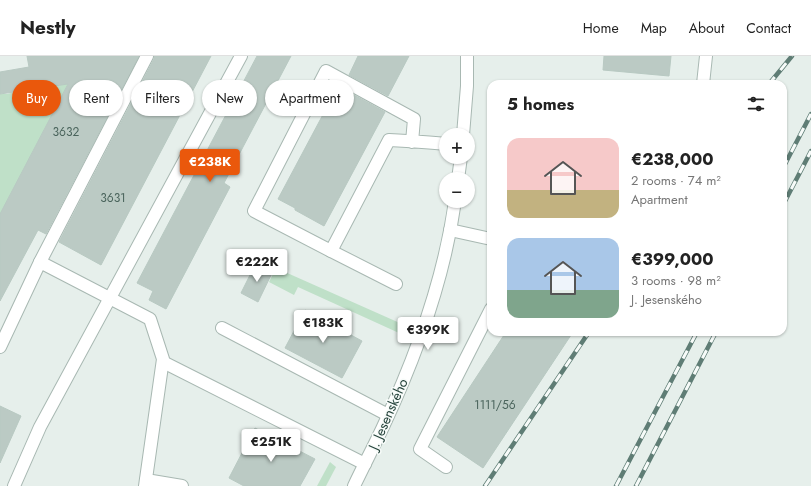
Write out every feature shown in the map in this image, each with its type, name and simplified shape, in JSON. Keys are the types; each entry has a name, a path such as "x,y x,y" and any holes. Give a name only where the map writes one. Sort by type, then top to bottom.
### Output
{"street":[{"path":"0,347 40,262 147,56"},
{"path":"14,486 40,427 241,56"},
{"path":"464,128 467,86 467,56"},
{"path":"703,80 706,56"},
{"path":"396,284 254,211 326,71 414,119 412,142"},
{"path":"331,251 389,140 439,144"},
{"name":"J. Jesenského","path":"354,486 388,415 414,355 428,316 444,260 454,208"},
{"path":"450,230 487,239"},
{"path":"40,262 150,319 163,362 146,483 182,486"},
{"path":"446,467 420,449 487,317"},
{"path":"222,328 388,415"},
{"path":"163,362 365,464"}],"green space":[{"path":"83,56 70,80 69,80 61,98 61,80 38,80"},
{"path":"12,93 12,116 52,116 3,209 0,220 0,94"},
{"path":"276,268 402,324 399,333 298,287 294,295 269,282"},
{"path":"330,462 336,467 326,486 317,486"}],"building":[{"path":"27,56 139,56 123,87 123,80 69,80 69,116 108,116 46,234 38,230 0,301 0,214 51,116 61,116 61,97 68,84 61,85 61,80 12,80 12,92 0,94 0,72 29,67"},
{"path":"154,56 211,56 194,88 194,80 143,80 154,59"},
{"path":"257,56 291,56 278,80 265,80 265,105 224,183 230,187 166,309 149,300 153,291 137,283 225,116 257,116 257,80 244,80"},
{"path":"358,56 409,56 388,96 349,75"},
{"path":"604,56 671,56 669,76 603,70"},
{"path":"354,95 385,112 324,226 278,199 322,116 354,116"},
{"path":"131,103 131,116 179,116 101,265 59,242"},
{"path":"255,265 272,273 258,302 241,293"},
{"path":"305,310 362,341 342,378 285,348"},
{"path":"503,336 570,336 483,468 437,437"},
{"path":"0,406 21,416 0,463"},
{"path":"255,428 315,459 300,486 244,486 229,478"}],"railway":[{"path":"772,80 792,56"},
{"path":"787,160 811,114"},
{"path":"787,197 811,151"},
{"path":"485,486 586,336"},
{"path":"616,486 695,336"},
{"path":"636,486 714,336"}]}
